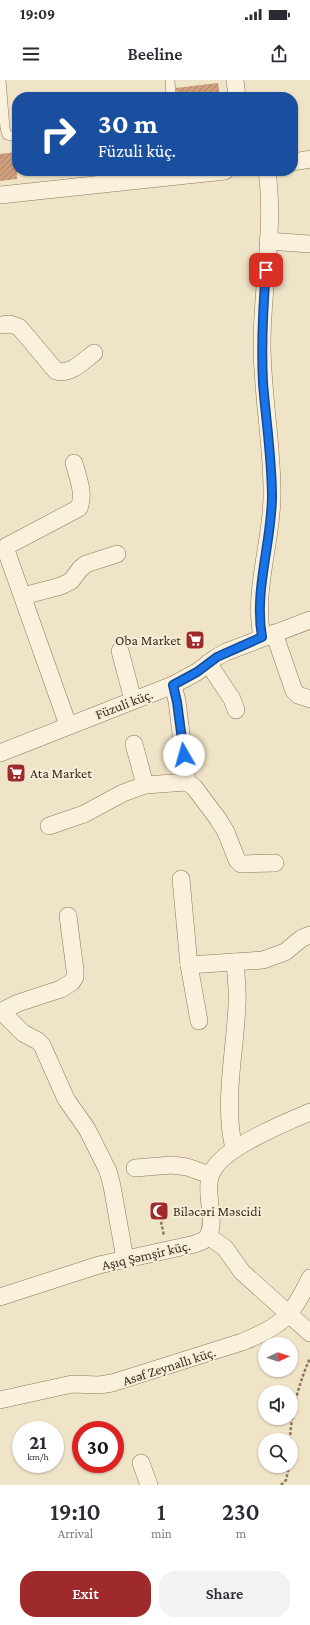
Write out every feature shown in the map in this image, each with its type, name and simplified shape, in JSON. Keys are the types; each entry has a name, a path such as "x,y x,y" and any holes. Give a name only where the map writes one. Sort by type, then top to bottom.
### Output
{"street":[{"path":"235,80 236,92"},
{"path":"298,161 310,159"},
{"path":"0,195 184,176"},
{"path":"267,176 270,214 262,343 263,382 272,498 259,605 259,623 268,635 294,690 298,695 310,699"},
{"path":"268,241 310,244"},
{"path":"0,325 10,324 19,327 56,371 63,373 71,370 94,353"},
{"path":"68,725 7,553 7,546 78,508 82,501 81,489 74,463"},
{"path":"23,596 61,586 71,581 86,564 116,554"},
{"name":"Füzuli küç.","path":"0,754 68,725 173,685 197,672 226,652 310,620"},
{"path":"120,651 132,700"},
{"path":"208,663 232,699 236,710"},
{"path":"173,685 177,702 187,782"},
{"path":"134,744 145,785"},
{"path":"49,826 84,814 123,793 145,785 187,782 194,786 218,819 226,832 237,860 241,864 275,863"},
{"path":"181,879 189,965 199,1021"},
{"path":"68,916 75,970 75,977 72,982 61,989 18,1003 1,1012 23,1033 38,1040 42,1045 66,1099 85,1125 108,1170 125,1259"},
{"path":"189,965 262,960 285,952 302,938 310,935"},
{"path":"234,1150 230,1113 230,1085 237,1004 236,962"},
{"path":"135,1168 172,1165 187,1167 210,1174 215,1166 224,1157 234,1150 284,1123 310,1112"},
{"name":"Aşıq Şəmşir küç.","path":"0,1297 74,1273 125,1259 195,1244 204,1240 208,1236 210,1225 210,1174"},
{"path":"208,1236 225,1248 242,1272 310,1333"},
{"name":"Asəf Zeynallı küç.","path":"0,1400 72,1384 99,1385 122,1381 242,1342 274,1328 289,1314 297,1303 310,1278"},
{"path":"141,1463 149,1485"}],"lane":[{"path":"1,80 5,128 7,135 12,136"},
{"path":"170,80 171,92"}],"path":[{"path":"158,1206 166,1250"},
{"path":"291,1433 301,1377 310,1358"},
{"path":"281,1485 286,1480 288,1473"}],"building":[{"path":"218,83 219,92 176,92 176,88"},
{"path":"12,153 12,176 17,176 17,179 0,181 0,154"}],"place":[{"name":"Oba Market","path":"195,640"},
{"name":"Ata Market","path":"16,773"},
{"name":"Biləcəri Məscidi","path":"159,1211"}],"route":[{"path":"184,755 177,702 173,685 189,678 208,663 226,652 262,637 259,623 259,605 272,498 263,382 262,343 266,270"}]}
